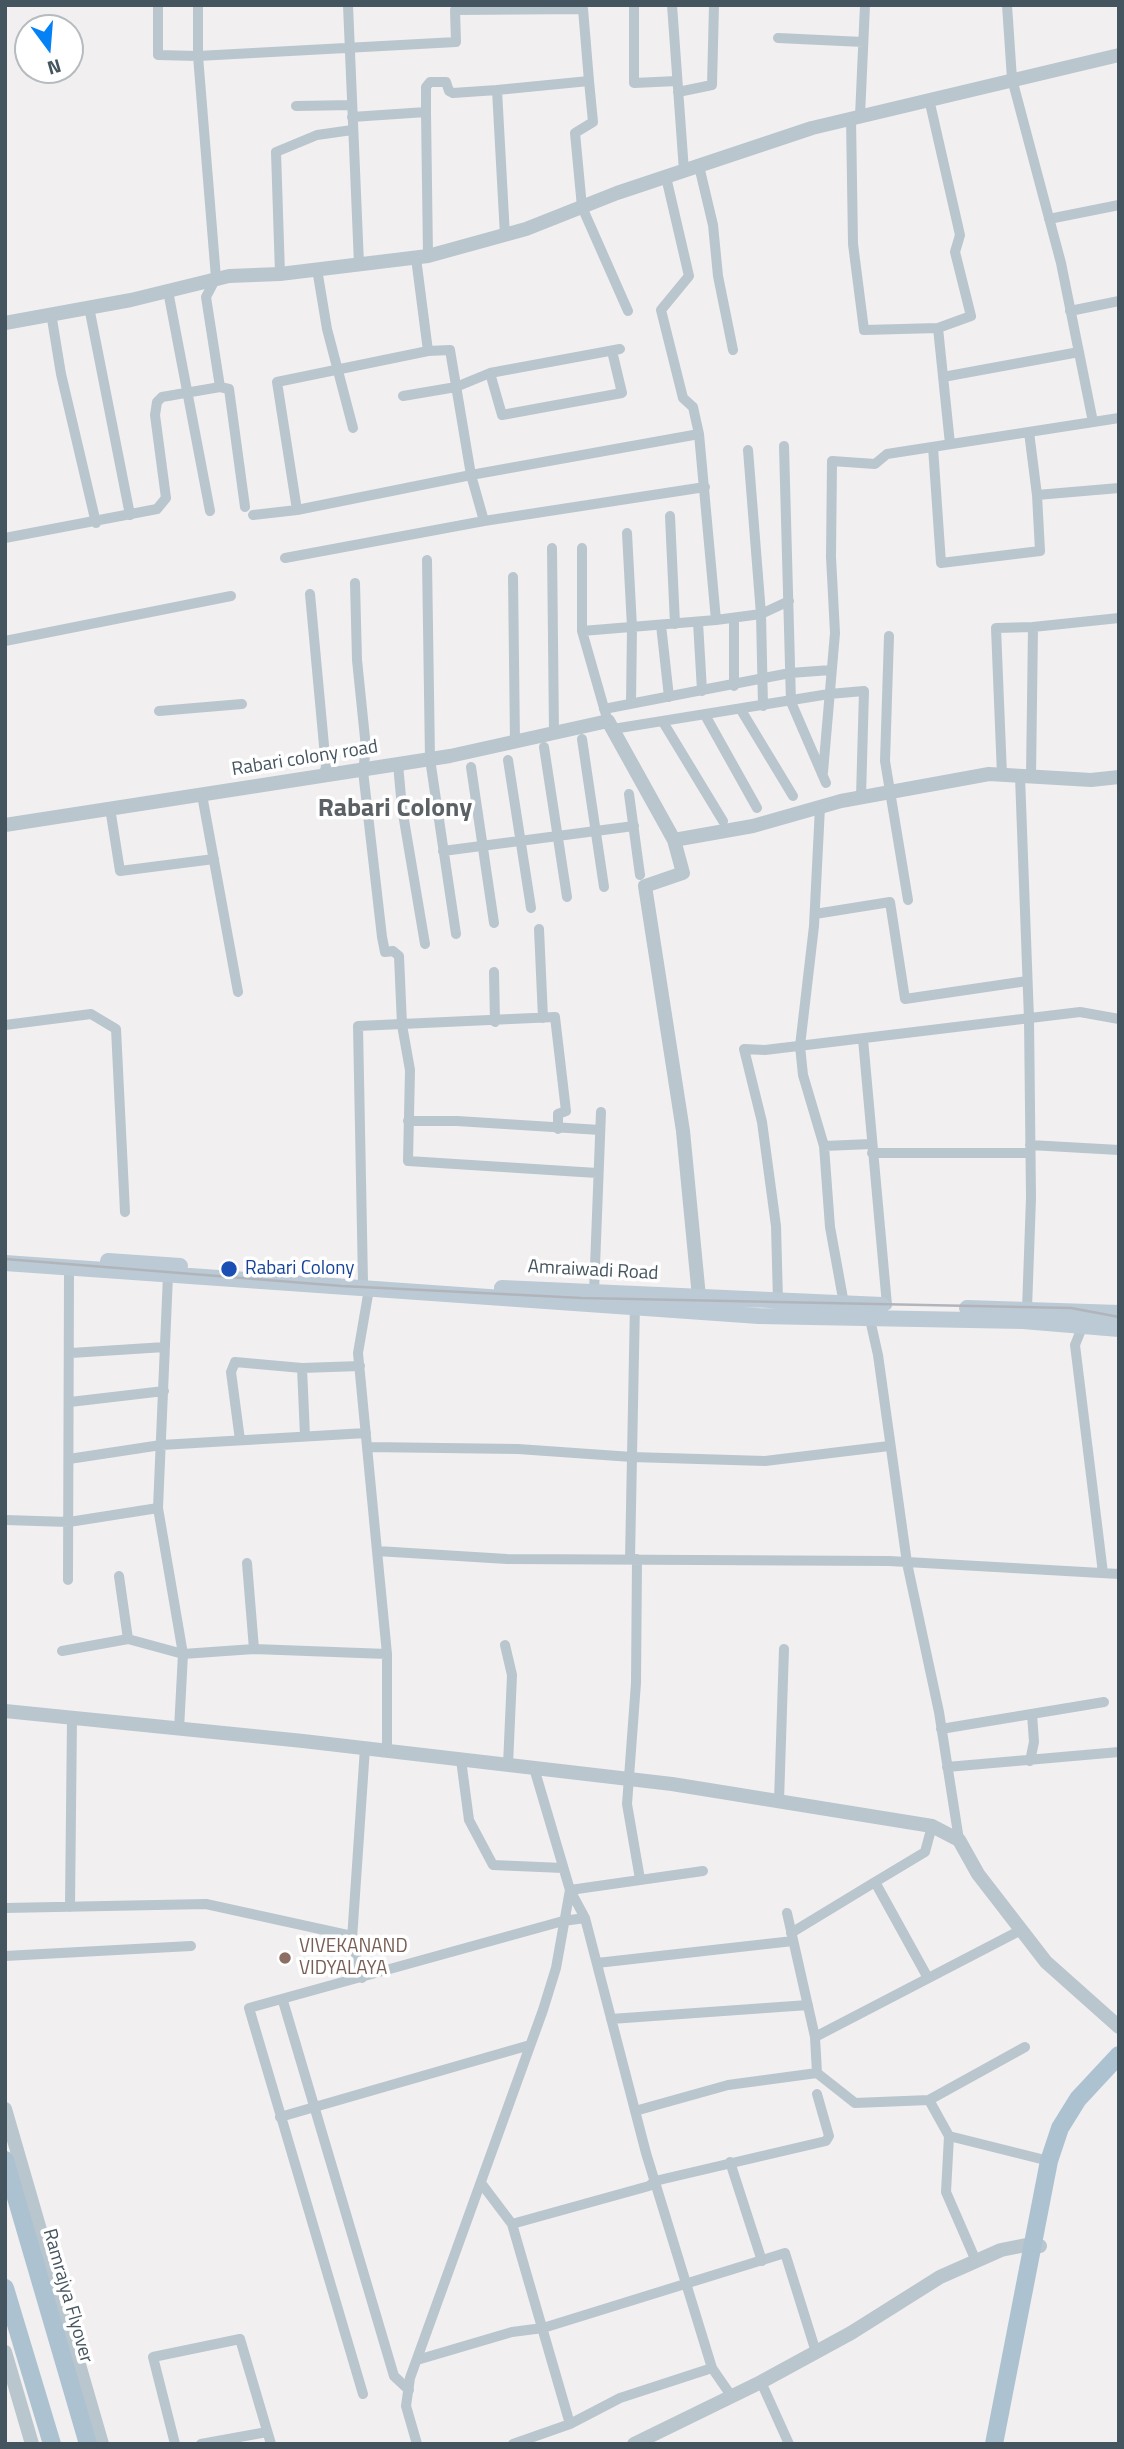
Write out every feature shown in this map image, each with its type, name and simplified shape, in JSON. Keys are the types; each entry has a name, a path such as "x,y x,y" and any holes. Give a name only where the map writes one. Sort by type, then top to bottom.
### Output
{"main road":[{"path":"5,1255 67,1265 168,1275 635,1301 759,1316 869,1315 1119,1329"},
{"path":"5,1263 67,1265"},
{"name":"Amraiwadi Road","path":"67,1265 148,1263 366,1285 594,1293 635,1301 699,1297 1119,1313"},
{"path":"1004,2444 1049,2161 1060,2128 1078,2099 1119,2055"},
{"path":"995,2444 1035,2245 1057,2163 1068,2132 1085,2104 1119,2067"},
{"path":"5,2152 22,2172"},
{"name":"Ramrajya Flyover","path":"5,2160 89,2444"},
{"path":"5,2288 52,2444"}],"street":[{"path":"158,5 158,55 198,56 456,42 454,10 582,7 593,122 575,133 582,207 628,311"},
{"path":"198,5 198,56 216,278 206,297 220,387"},
{"path":"348,5 359,264"},
{"path":"634,5 635,83 678,86 712,85 714,5"},
{"path":"672,5 684,171"},
{"path":"865,5 855,117 853,244 864,330 938,328 971,316 955,252 960,235 929,99"},
{"path":"1007,5 1013,79 1049,219 1093,422"},
{"path":"778,38 863,42"},
{"path":"5,323 168,291 216,278 280,274 422,257 505,236 666,177 812,128 1119,55"},
{"path":"428,351 422,257 426,87 430,82 446,82 449,91 453,93 589,81"},
{"path":"497,90 505,236"},
{"path":"296,106 352,111 426,112"},
{"path":"280,274 276,152 317,135 352,130"},
{"path":"699,166 713,225 718,276 733,350"},
{"path":"666,177 689,276 661,310 683,398 693,407 699,434 716,620"},
{"path":"1049,219 1119,205"},
{"path":"317,269 327,329 352,428"},
{"path":"168,291 211,511"},
{"path":"1070,311 1119,301"},
{"path":"89,307 130,515"},
{"path":"51,313 61,374 96,523"},
{"path":"938,328 950,444"},
{"path":"403,396 456,387 490,373 616,350 621,393 502,415 490,373"},
{"path":"297,510 277,382 428,351 450,351 471,475 484,521"},
{"path":"943,377 1079,352"},
{"path":"5,538 96,523 157,509 166,498 155,408 162,397 220,387 229,389 249,511 297,510 699,434"},
{"path":"784,446 791,702 825,777 835,633 831,557 832,461 875,464 887,454 1119,418"},
{"path":"933,447 941,563 1040,551 1037,495 1029,432"},
{"path":"748,450 761,614 763,706"},
{"path":"285,558 484,521 705,487"},
{"path":"1037,495 1119,488"},
{"path":"670,516 675,624"},
{"path":"627,533 632,627 631,704"},
{"path":"552,548 554,733"},
{"path":"582,548 582,631 608,720 674,840 683,873 646,886 683,1131 699,1297"},
{"path":"427,561 430,759 456,934"},
{"path":"513,577 516,743"},
{"path":"355,583 357,660 366,748 363,771 382,937 385,952 393,951 399,956 402,1025 410,1070 408,1161 597,1173"},
{"path":"310,594 326,767 323,776"},
{"path":"5,641 231,596"},
{"path":"582,631 734,618 761,614 789,601"},
{"path":"734,618 734,686"},
{"path":"1002,775 996,628 1119,618"},
{"path":"698,622 702,691"},
{"path":"660,625 670,697"},
{"path":"1027,1309 1030,1149 1026,776 1033,627"},
{"path":"889,636 885,761 888,793 899,834 908,900"},
{"path":"608,720 631,704 762,681 790,673 831,670"},
{"path":"608,720 663,722 829,694 864,691 861,797"},
{"path":"159,711 242,704"},
{"path":"741,710 793,796"},
{"path":"705,715 757,808"},
{"name":"Rabari colony road","path":"5,825 363,771 516,743 608,720"},
{"path":"663,722 723,821"},
{"path":"582,738 604,887"},
{"path":"544,747 567,897"},
{"path":"508,760 531,908"},
{"path":"398,764 402,808 425,944"},
{"path":"471,767 494,923"},
{"path":"674,840 753,826 861,797 1002,775 1091,780 1119,777"},
{"path":"629,794 640,875"},
{"path":"202,795 238,992"},
{"path":"820,807 815,914 800,1046 803,1075 824,1146 830,1227 844,1304"},
{"path":"110,808 121,871 214,859"},
{"path":"443,851 483,848 634,825"},
{"path":"815,914 890,902 905,999 1027,981"},
{"path":"539,929 543,1018"},
{"path":"494,972 495,1022"},
{"path":"778,1301 776,1226 762,1122 744,1049 765,1051 1080,1012 1119,1019"},
{"path":"5,1025 91,1014 116,1029 125,1212"},
{"path":"387,1751 387,1654 358,1353 366,1285 358,1026 495,1022 555,1017 566,1111 558,1114 558,1129"},
{"path":"863,1038 887,1305"},
{"path":"594,1293 601,1112"},
{"path":"408,1121 457,1121 600,1130"},
{"path":"824,1146 871,1149 1119,1150"},
{"path":"67,1265 71,1353 68,1580"},
{"path":"168,1275 158,1508 183,1654 180,1729"},
{"path":"635,1301 632,1457 636,1683 627,1804 640,1879"},
{"path":"869,1315 878,1355 907,1563 941,1729 959,1840 978,1874 1046,1962 1119,2027"},
{"path":"1083,1325 1075,1345 1102,1573"},
{"path":"71,1353 165,1347"},
{"path":"240,1440 232,1366 242,1362 302,1368 360,1366"},
{"path":"302,1368 306,1436"},
{"path":"70,1402 164,1391"},
{"path":"69,1460 161,1445 366,1433"},
{"path":"367,1447 518,1449 632,1457 765,1461 889,1446"},
{"path":"5,1520 69,1522 158,1508"},
{"path":"377,1551 508,1559 907,1563 1119,1574"},
{"path":"247,1563 254,1649"},
{"path":"120,1576 128,1639"},
{"path":"62,1651 128,1639 183,1654 254,1649 387,1654"},
{"path":"505,1645 512,1675 508,1765"},
{"path":"779,1801 784,1648"},
{"path":"941,1729 1104,1702"},
{"path":"5,1711 365,1748 628,1779 932,1826 959,1840"},
{"path":"1030,1761 1034,1742 1032,1714"},
{"path":"71,1907 72,1717"},
{"path":"362,1978 352,1936 365,1748"},
{"path":"947,1767 1119,1752"},
{"path":"461,1760 469,1820 493,1865 563,1868"},
{"path":"534,1768 570,1890 585,1918 635,2111 712,2368 732,2397"},
{"path":"597,1963 792,1937 925,1852 932,1826"},
{"path":"570,1890 703,1871"},
{"path":"875,1882 928,1978"},
{"path":"416,2444 406,2406 416,2360 556,1968 570,1890"},
{"path":"5,1908 206,1904 352,1936"},
{"path":"787,1913 815,2036 817,2073"},
{"path":"363,2393 249,2008 283,2001 563,1921 585,1918"},
{"path":"815,2036 1021,1930"},
{"path":"5,1956 191,1947"},
{"path":"283,2001 394,2376 408,2390"},
{"path":"611,2019 808,2005"},
{"path":"280,2117 530,2045"},
{"path":"635,2111 728,2085 817,2073 855,2103 929,2100 1025,2047"},
{"path":"512,2224 649,2186 655,2181 730,2162 747,2162 829,2140 817,2094"},
{"path":"929,2100 949,2136 946,2192 976,2261"},
{"path":"5,2109 102,2444"},
{"path":"949,2136 1049,2161"},
{"path":"730,2162 762,2261"},
{"path":"481,2183 512,2224 570,2424"},
{"path":"634,2444 732,2397 816,2352 940,2277 1001,2250 1035,2245"},
{"path":"416,2360 512,2332 543,2328 785,2253 816,2352"},
{"path":"175,2444 153,2357 240,2339 269,2438 201,2444"},
{"path":"5,2353 31,2444"},
{"path":"513,2444 570,2424 621,2398 712,2368"},
{"path":"761,2382 789,2444"}],"railway":[{"path":"5,1259 342,1286 582,1298 1071,1308 1119,1317"}],"place":[{"name":"Rabari Colony","path":"229,1269"},
{"name":"VIVEKANAND VIDYALAYA","path":"285,1958"}],"district":[{"name":"Rabari Colony","path":"395,810"}]}
